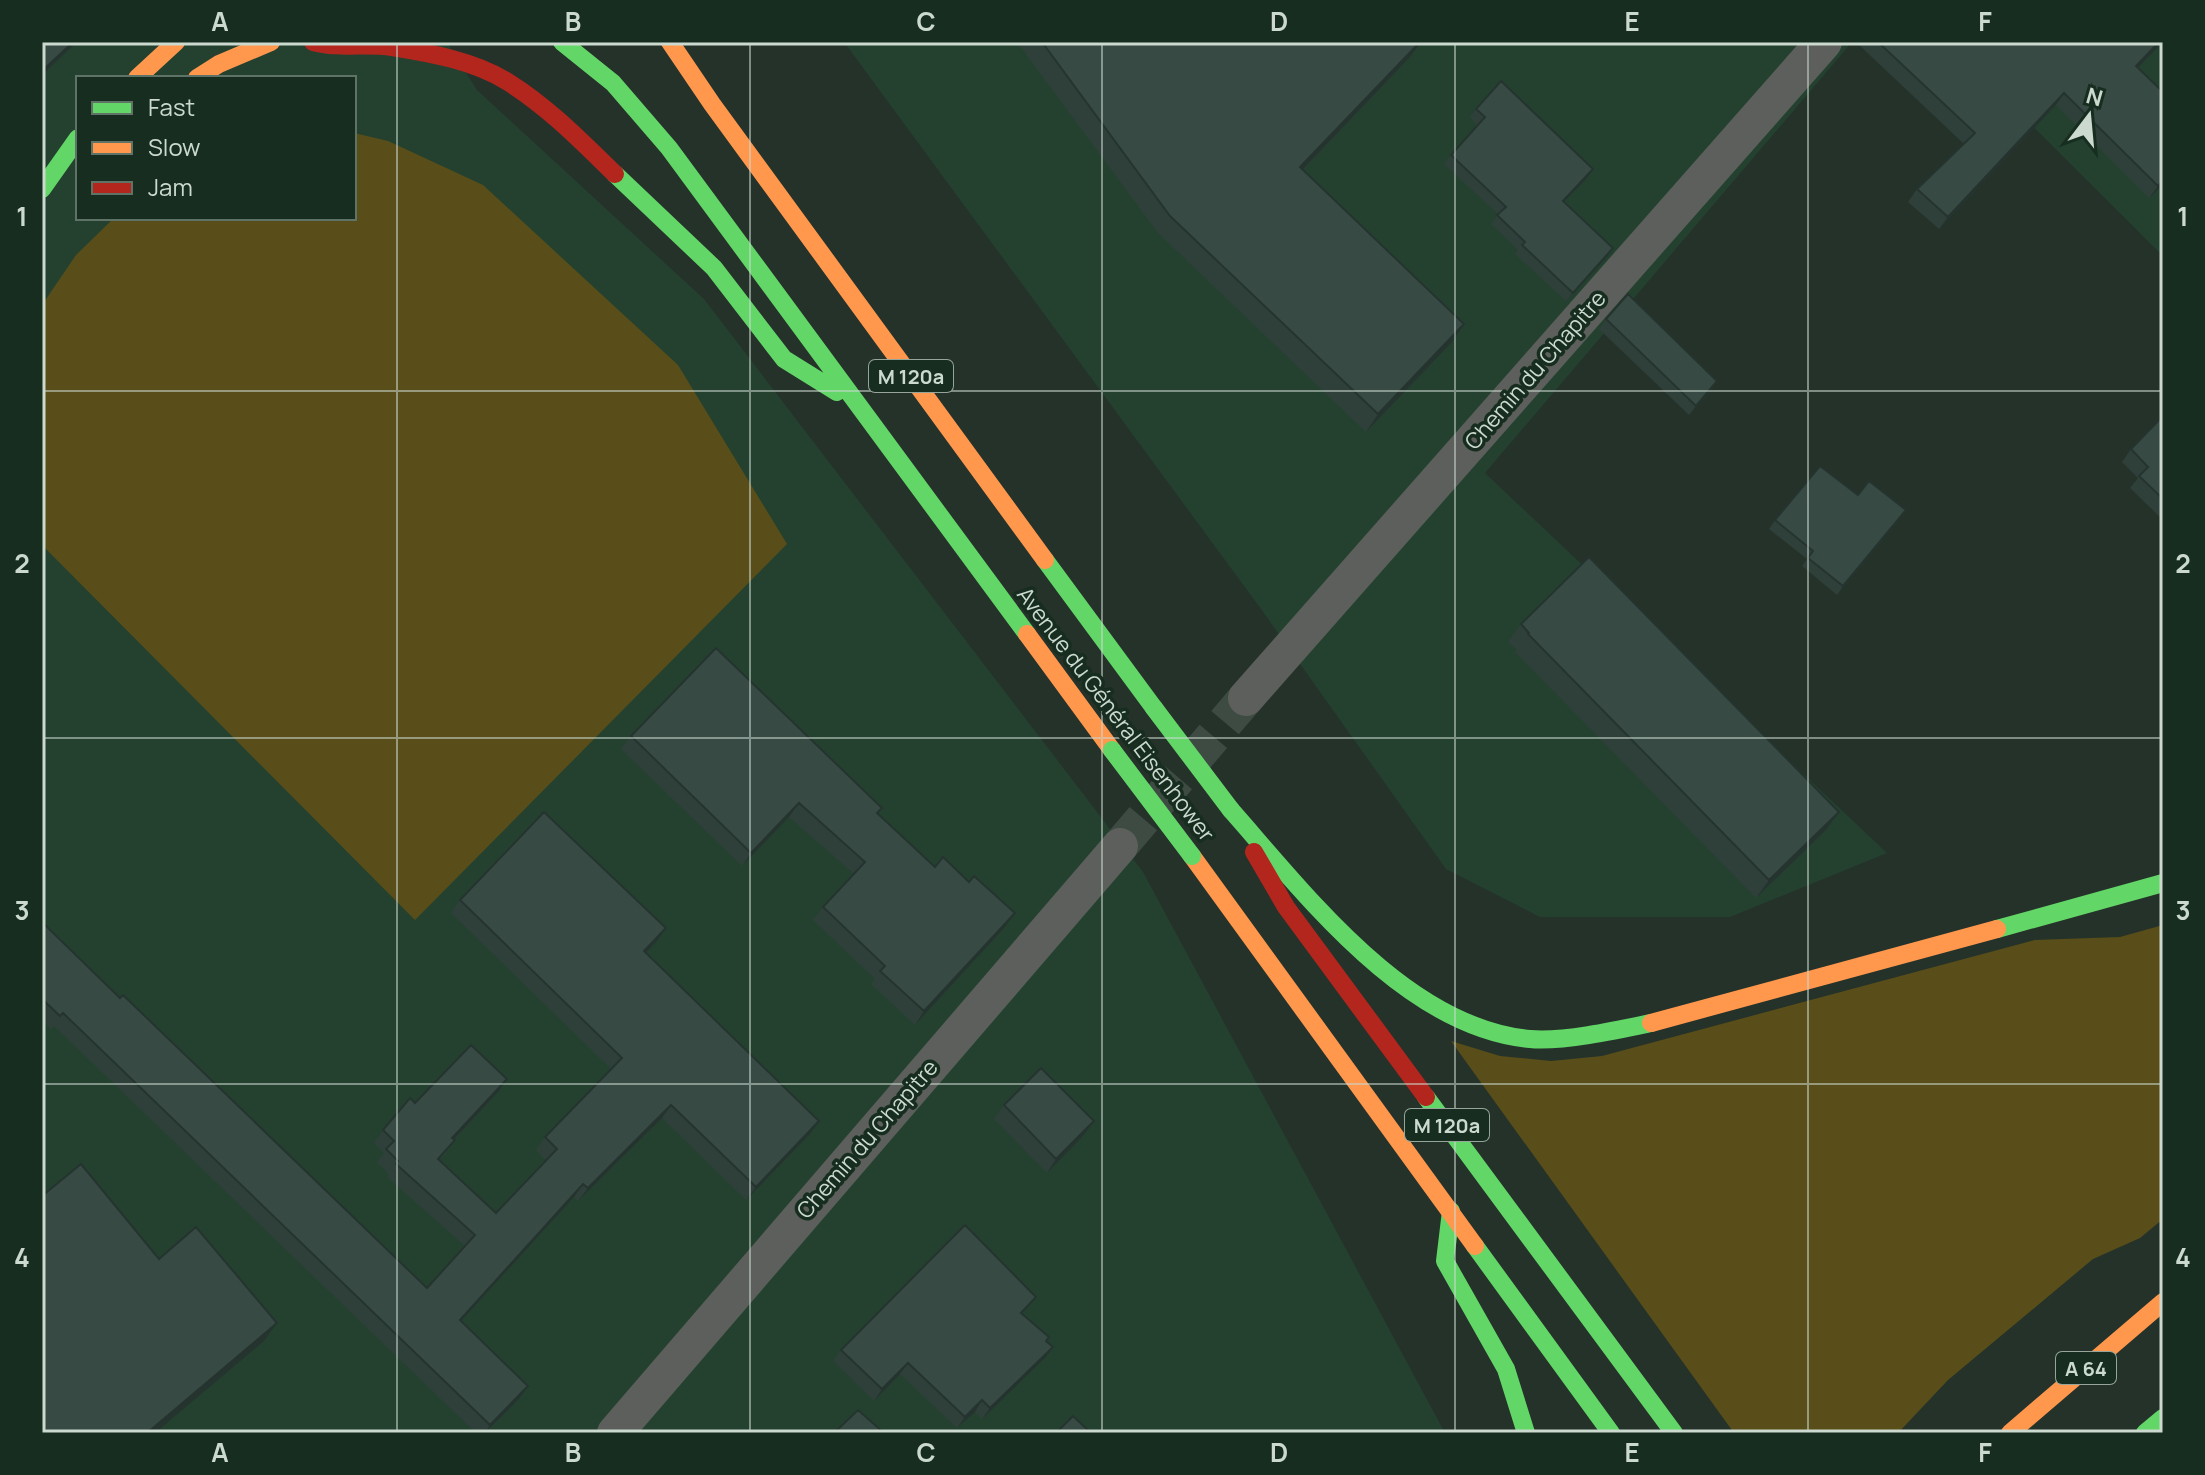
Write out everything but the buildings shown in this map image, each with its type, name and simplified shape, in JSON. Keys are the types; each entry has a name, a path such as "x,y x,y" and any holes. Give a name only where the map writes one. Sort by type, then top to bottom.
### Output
{"main road":[{"path":"139,76 176,42"},
{"path":"200,76 219,64 271,42"},
{"path":"313,42 329,46 385,46 445,56 506,80 551,113 714,268 784,359 856,404"},
{"name":"Avenue du Général Eisenhower","path":"562,42 581,54 631,101 682,165 1192,856 1611,1433"},
{"name":"Avenue du Général Eisenhower","path":"670,42 712,104 1231,810 1286,907 1674,1433"},
{"path":"43,188 76,141"},
{"path":"43,188 76,163"},
{"path":"1231,810 1312,901 1369,958 1417,997 1473,1024 1530,1039 1593,1035 1660,1021 2163,883"},
{"path":"1451,1211 1445,1261 1506,1369 1526,1433"},
{"name":"A 64","path":"2010,1433 2163,1302"},
{"path":"2145,1433 2163,1418"}],"street":[{"name":"Chemin du Chapitre","path":"1246,698 1824,42"},
{"name":"Chemin du Chapitre","path":"615,1433 1120,846"}],"shaded area":[{"path":"42,42 447,42 477,90 704,299 1143,872 1445,1433 42,1433"},
{"path":"844,42 1852,42 1485,473 1887,853 1730,917 1540,917 1446,869 1261,609"},
{"path":"1948,42 2163,42 2163,256"},
{"path":"356,133 388,141 483,185 678,365 787,544 415,920 42,545 42,305 76,255 112,220 356,220"},
{"path":"2163,925 2163,1219 2140,1238 2093,1259 1948,1380 1898,1433 1734,1433 1451,1041 1500,1056 1551,1061 1602,1056 2035,940 2120,937"}],"tunnel":[{"path":"1120,846 1246,698"}],"traffic: fast":[{"path":"562,42 613,83 669,148 1027,634"},
{"path":"42,189 76,141"},
{"path":"615,174 714,268 784,359 837,392"},
{"path":"1045,560 1154,708"},
{"path":"1154,708 1231,810"},
{"path":"1112,750 1192,856"},
{"path":"1231,810 1292,881 1363,953 1401,984 1442,1011 1485,1030 1530,1039 1574,1037 1651,1023"},
{"path":"1997,929 2163,883"},
{"path":"1426,1097 1674,1433"},
{"path":"1451,1211 1445,1261 1506,1369 1526,1433"},
{"path":"1475,1246 1611,1433"},
{"path":"2145,1433 2163,1418"}],"traffic: slow":[{"path":"139,76 176,42"},
{"path":"200,76 219,64 271,42"},
{"path":"670,42 1045,560"},
{"path":"1027,634 1112,750"},
{"path":"1192,856 1475,1246"},
{"path":"1651,1023 1997,929"},
{"path":"2010,1433 2163,1302"}],"traffic: jam":[{"path":"313,42 392,47 437,55 495,75 537,102 615,174"},
{"path":"1254,852 1286,907 1426,1097"}]}
